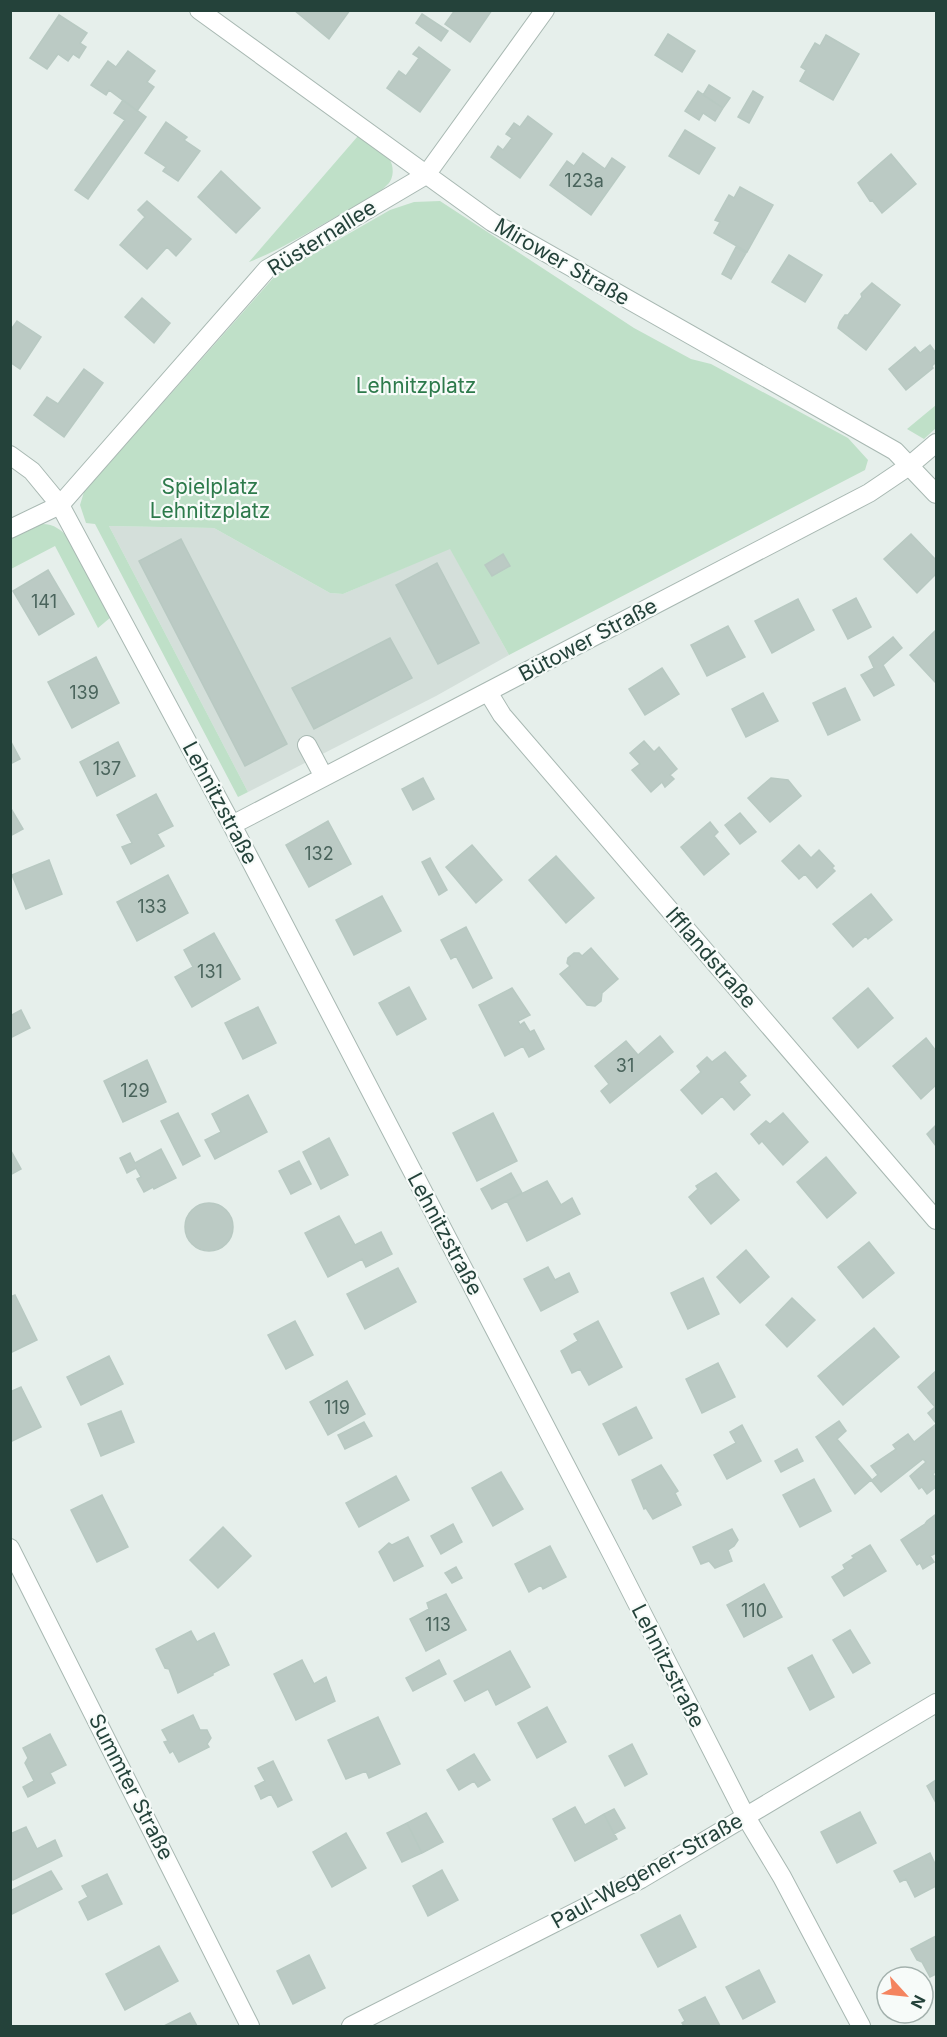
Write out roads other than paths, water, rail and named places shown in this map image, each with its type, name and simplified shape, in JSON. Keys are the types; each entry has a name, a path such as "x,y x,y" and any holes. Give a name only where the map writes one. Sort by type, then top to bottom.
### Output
{"street":[{"name":"Mirower Straße","path":"199,10 492,222 895,452 936,494"},
{"name":"Rüsternallee","path":"10,529 60,505 267,269 426,176 545,10"},
{"name":"Bütower Straße","path":"232,825 869,493 909,466 936,443"},
{"name":"Lehnitzstraße","path":"10,455 32,471 60,505 232,825 746,1817 782,1876 861,2026"},
{"name":"Ifflandstraße","path":"488,692 502,715 936,1220"},
{"path":"308,745 324,777"},
{"name":"Summter Straße","path":"10,1548 250,2026"},
{"name":"Paul-Wegener-Straße","path":"351,2026 640,1879 936,1703"}],"park label":[{"name":"Lehnitzplatz","path":"416,386"},
{"name":"Spielplatz Lehnitzplatz","path":"210,499"}]}
